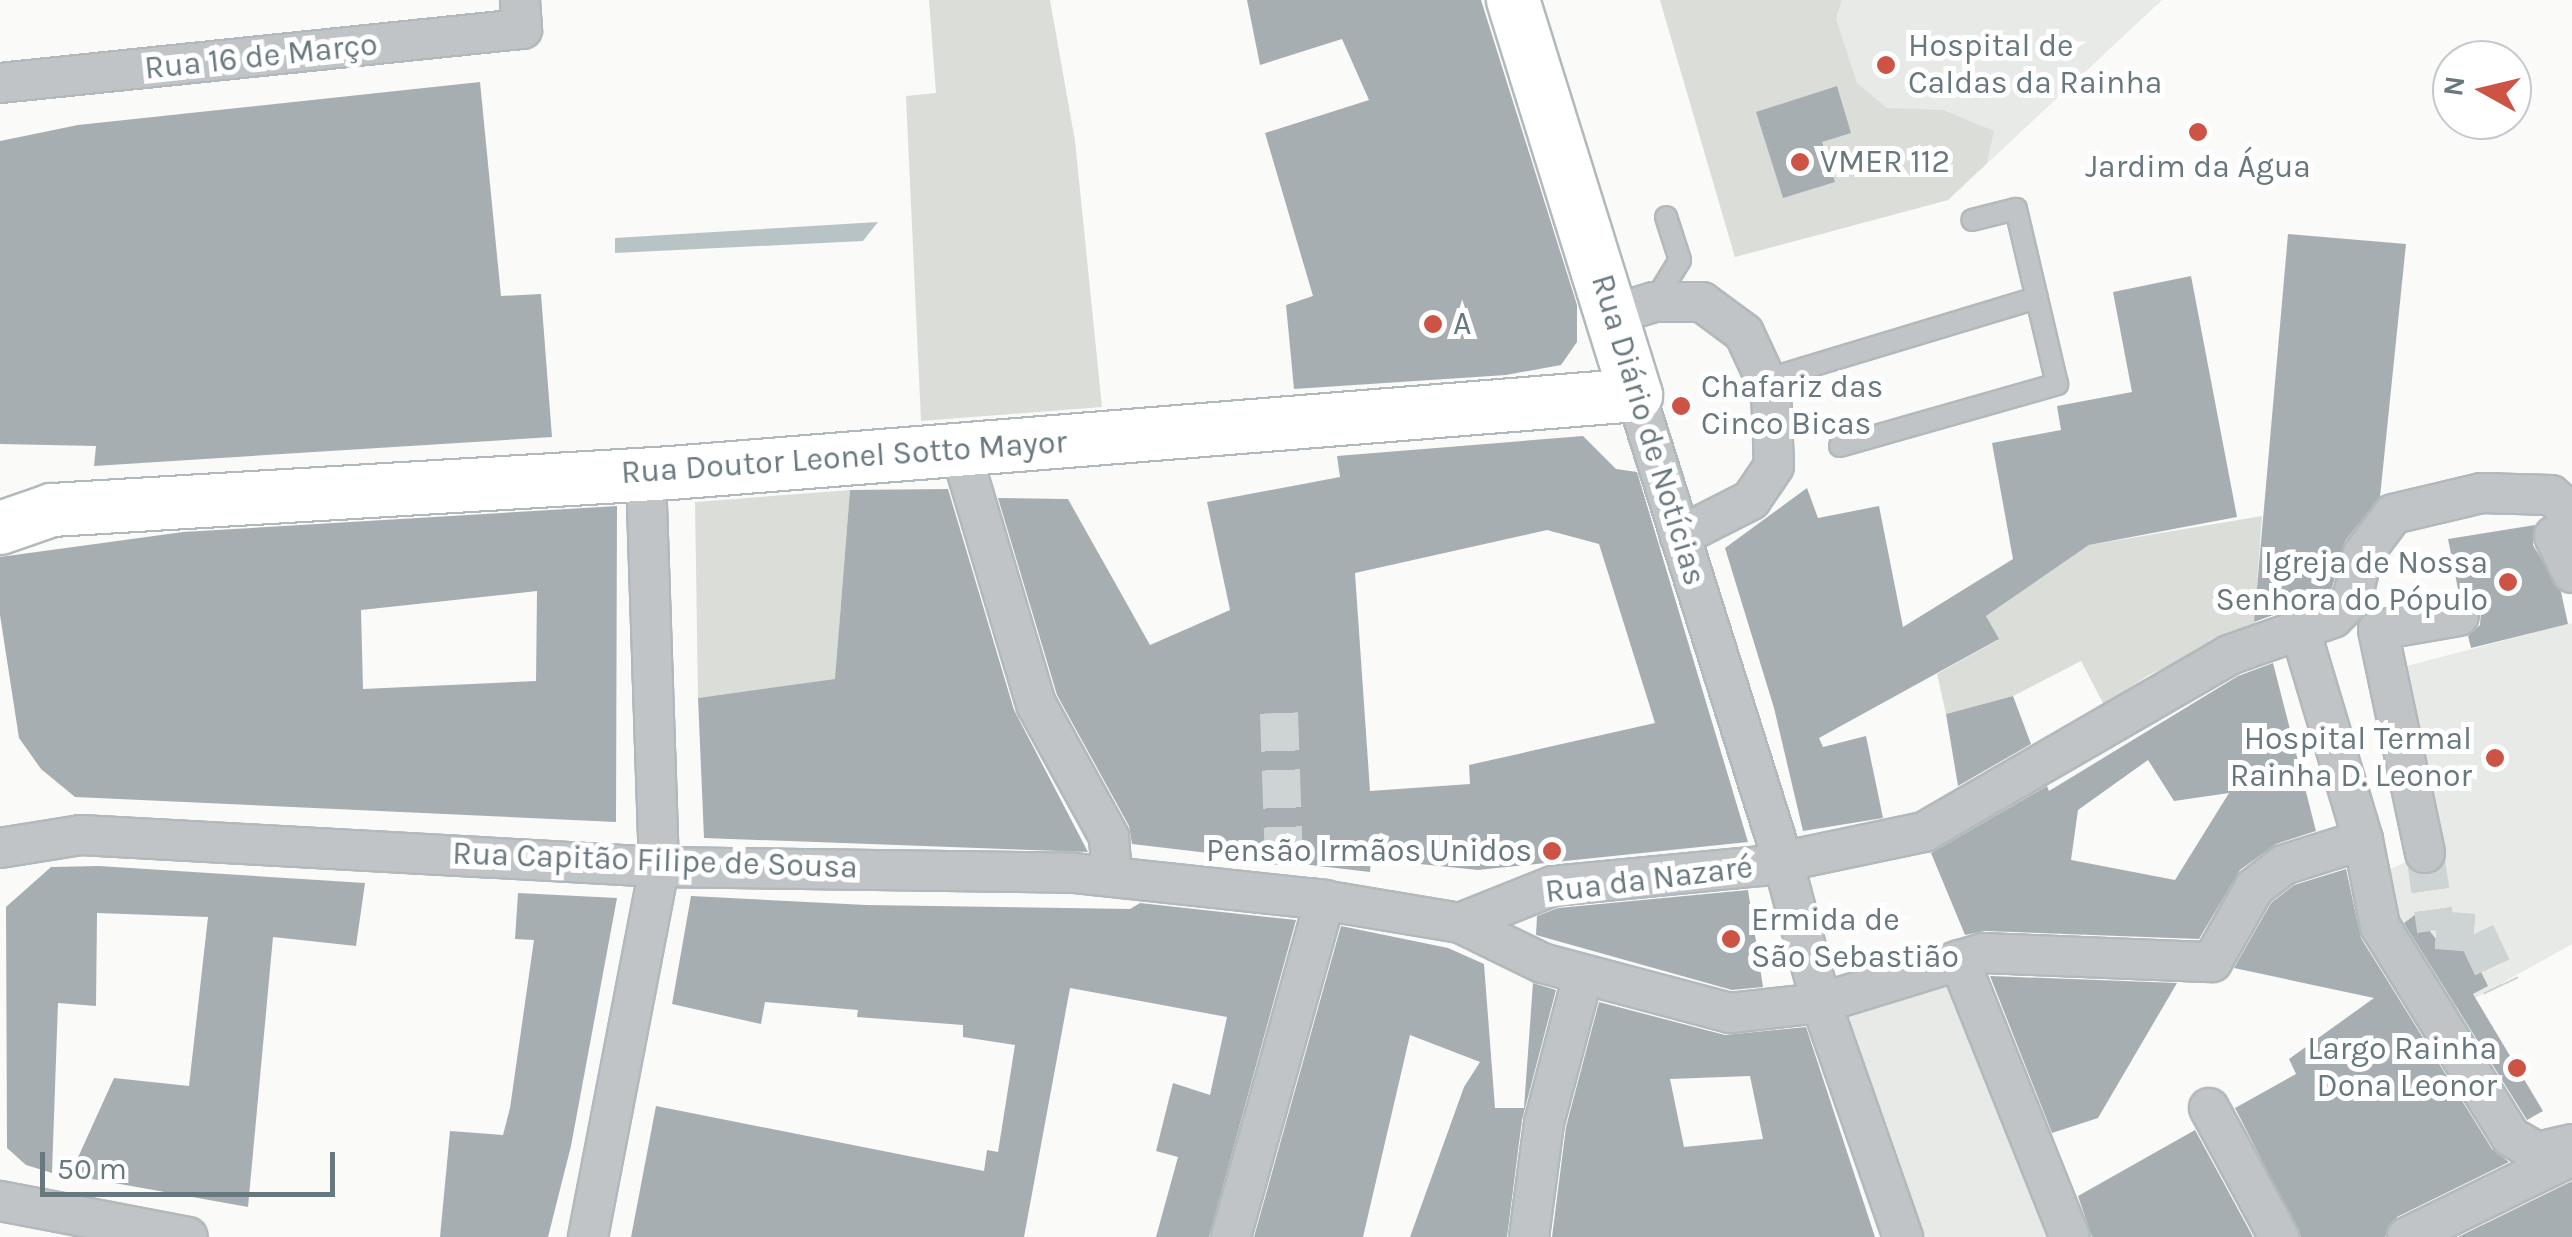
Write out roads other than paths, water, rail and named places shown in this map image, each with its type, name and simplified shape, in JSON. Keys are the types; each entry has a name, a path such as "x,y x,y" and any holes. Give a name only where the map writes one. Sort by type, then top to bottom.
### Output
{"main road":[{"name":"Rua Diário de Notícias","path":"1513,0 1634,308 1636,395"},
{"name":"Rua Doutor Leonel Sotto Mayor","path":"0,528 52,510 646,474 1636,395"},
{"name":"Rua Doutor Leonel Sotto Mayor","path":"0,490 52,510"}],"street":[{"name":"Rua 16 de Março","path":"0,83 521,14"},
{"path":"1634,308 1702,302 1744,332 1765,380 1774,466 1751,500 1680,536"},
{"name":"Rua Diário de Notícias","path":"1636,395 1783,861 1821,1003 1903,1237"},
{"path":"960,449 1036,704 1109,837 1112,876"},
{"path":"588,1237 659,866 646,474"},
{"name":"Rua da Nazaré","path":"1460,923 1553,886 1783,861 1924,832 1994,796 2228,655 2302,633 2333,618 2352,599 2363,554 2392,514 2481,493 2551,494 2563,525"},
{"path":"2563,525 2572,574"},
{"path":"2425,853 2378,630 2458,616"},
{"path":"2302,633 2366,857 2380,926 2511,1137 2538,1152 2572,1144"},
{"name":"Rua Capitão Filipe de Sousa","path":"0,848 81,835 659,866 1112,876 1318,899 1460,923"},
{"path":"1460,923 1542,963 1730,1013 1821,1003 1959,960 2028,951 2145,963 2212,962 2254,888 2283,865 2366,857"},
{"path":"1231,1237 1318,899"},
{"path":"1959,960 2070,1237"},
{"path":"1529,1237 1544,1123 1583,975"},
{"path":"2209,1108 2279,1237"},
{"path":"2414,1236 2572,1156"},
{"path":"0,1202 188,1237"}],"lane":[{"path":"1840,446 2056,384 2016,209 1972,220"},
{"path":"1634,308 1680,260 1666,217"},
{"path":"1765,380 2037,298"}],"tunnel":[{"path":"1279,713 1285,895"},
{"path":"2425,853 2436,930 2476,933 2501,986"}],"place":[{"name":"Hospital de Caldas da Rainha","path":"1886,65"},
{"name":"Jardim da Água","path":"2198,132"},
{"name":"VMER 112","path":"1800,162"},
{"name":"A","path":"1433,324"},
{"name":"Chafariz das Cinco Bicas","path":"1681,406"},
{"name":"Igreja de Nossa Senhora do Pópulo","path":"2508,582"},
{"name":"Hospital Termal Rainha D. Leonor","path":"2495,758"},
{"name":"Pensão Irmãos Unidos","path":"1552,851"},
{"name":"Ermida de São Sebastião","path":"1731,939"},
{"name":"Largo Rainha Dona Leonor","path":"2517,1068"}]}
